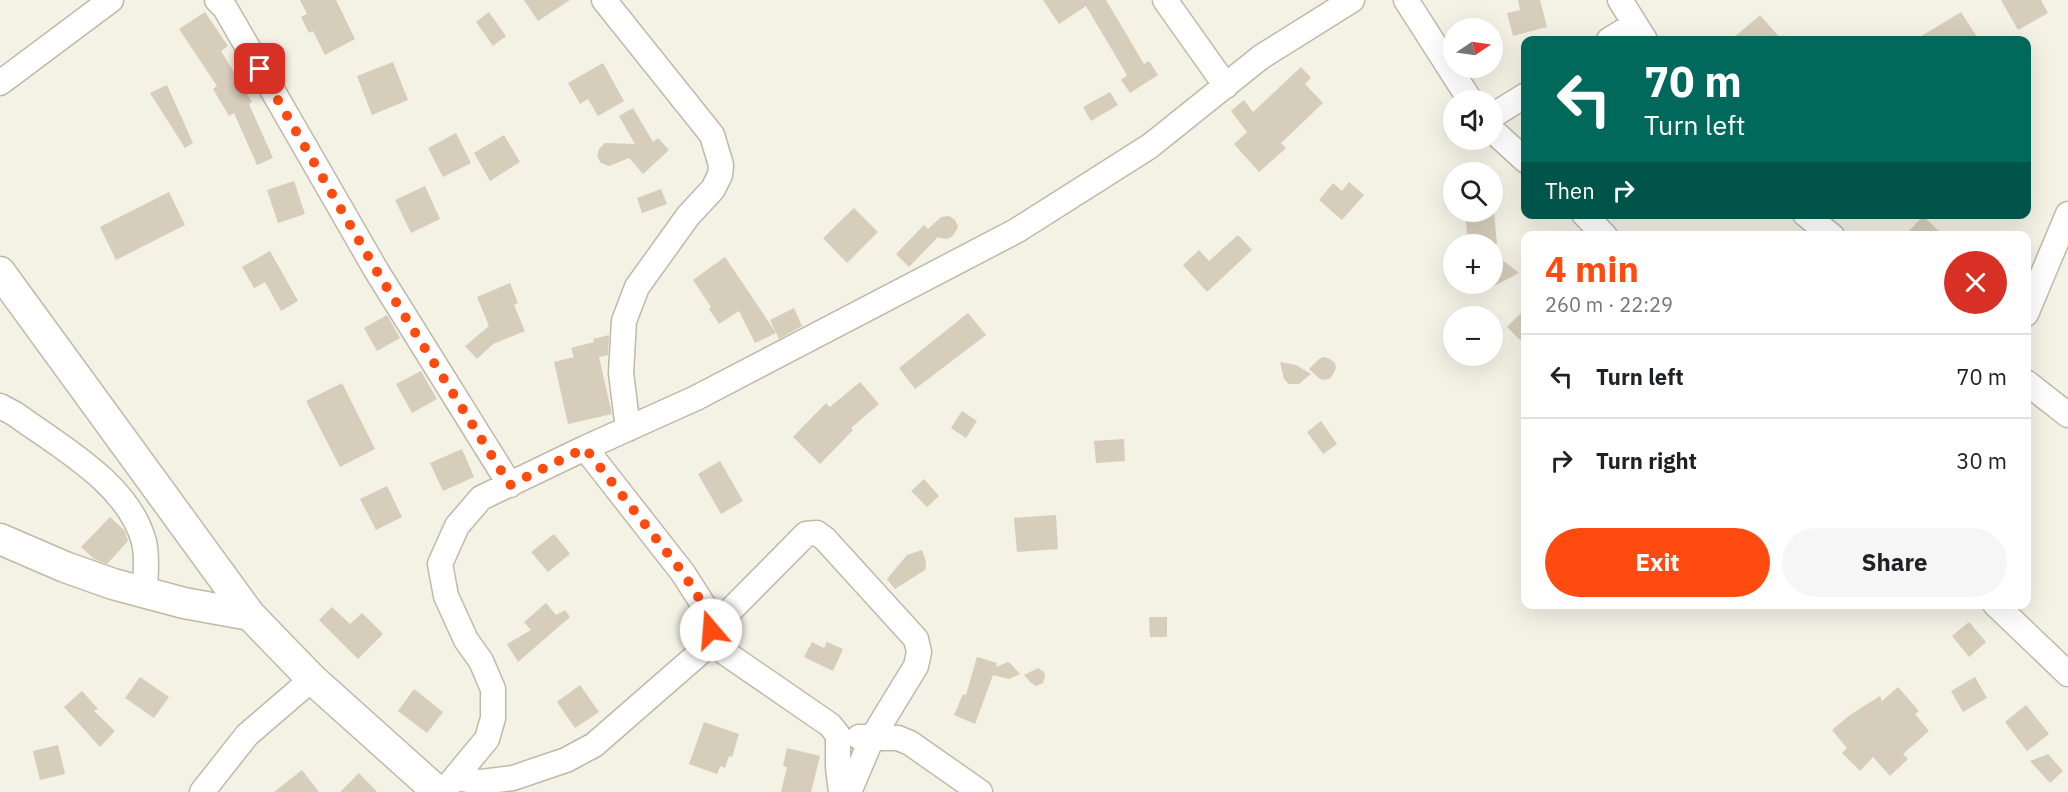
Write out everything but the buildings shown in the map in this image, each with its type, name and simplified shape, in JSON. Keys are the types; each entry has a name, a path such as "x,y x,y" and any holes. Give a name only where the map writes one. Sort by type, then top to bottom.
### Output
{"street":[{"path":"0,83 111,0"},
{"path":"217,0 225,8 376,270 510,485"},
{"path":"604,0 712,135 721,165 720,175 713,189 688,216 637,287 624,321 621,373 628,429"},
{"path":"1165,0 1226,86"},
{"path":"445,787 487,739 493,718 493,689 481,661 466,640 446,596 440,564 457,526 481,498 707,393 1016,231 1150,146 1261,57 1352,0"},
{"path":"1406,0 1464,90"},
{"path":"1620,0 1640,32 1624,36"},
{"path":"1503,109 1521,98"},
{"path":"1503,140 1521,156"},
{"path":"2031,302 2068,214"},
{"path":"1589,219 1600,231"},
{"path":"1811,219 1826,231"},
{"path":"0,272 250,615 312,679 445,787 513,778 566,760 594,745 711,637 806,534 817,533 916,639 919,652 916,666 872,738 849,792"},
{"path":"2031,386 2068,415"},
{"path":"0,406 15,414 104,479 135,517 145,546 145,593"},
{"path":"585,448 683,573 704,606 711,637 830,725 838,735 841,792"},
{"path":"0,539 66,567 145,593 250,615"},
{"path":"2000,609 2068,674"},
{"path":"202,792 247,735 312,679"},
{"path":"838,735 898,738 910,743 980,792"}],"route":[{"path":"260,69 376,270 510,485 585,448 683,573 704,606 711,630"}]}
